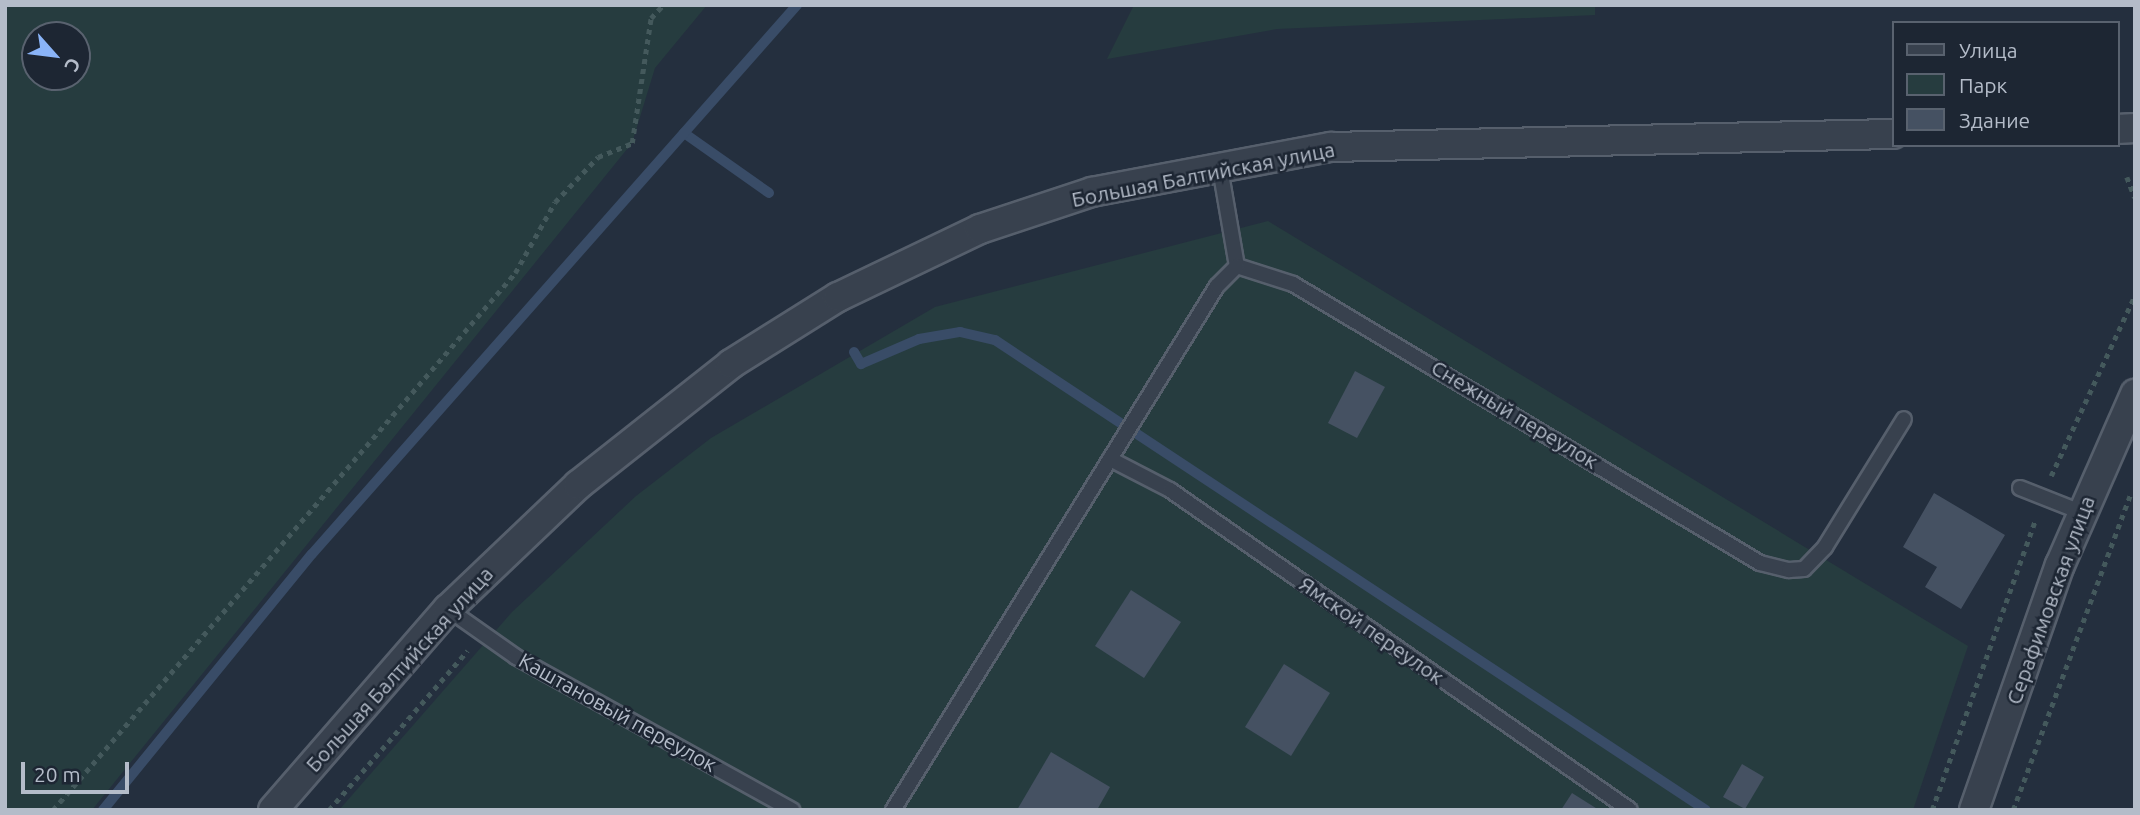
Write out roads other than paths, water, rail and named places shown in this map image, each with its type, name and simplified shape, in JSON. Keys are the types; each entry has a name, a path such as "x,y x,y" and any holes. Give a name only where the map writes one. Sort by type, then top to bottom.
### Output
{"street":[{"name":"Большая Балтийская улица","path":"272,810 448,610 578,485 730,364 838,297 980,229 1092,192 1331,147 1892,134"},
{"name":"Серафимовская улица","path":"1974,810 2081,512 2128,425 2135,394"}],"lane":[{"path":"893,810 1217,286 1237,266 1220,168"},
{"name":"Снежный переулок","path":"1237,266 1293,284 1760,563 1789,570 1804,569 1825,547 1904,419"},
{"name":"Ямской переулок","path":"1110,459 1170,490 1630,810"},
{"path":"2020,488 2081,512"},
{"name":"Каштановый переулок","path":"448,610 516,657 792,810"}],"waterway":[{"path":"103,810 312,554 797,5"},
{"path":"684,133 769,193"},
{"path":"854,352 861,364 919,339 960,332 995,340 1706,810"}]}
